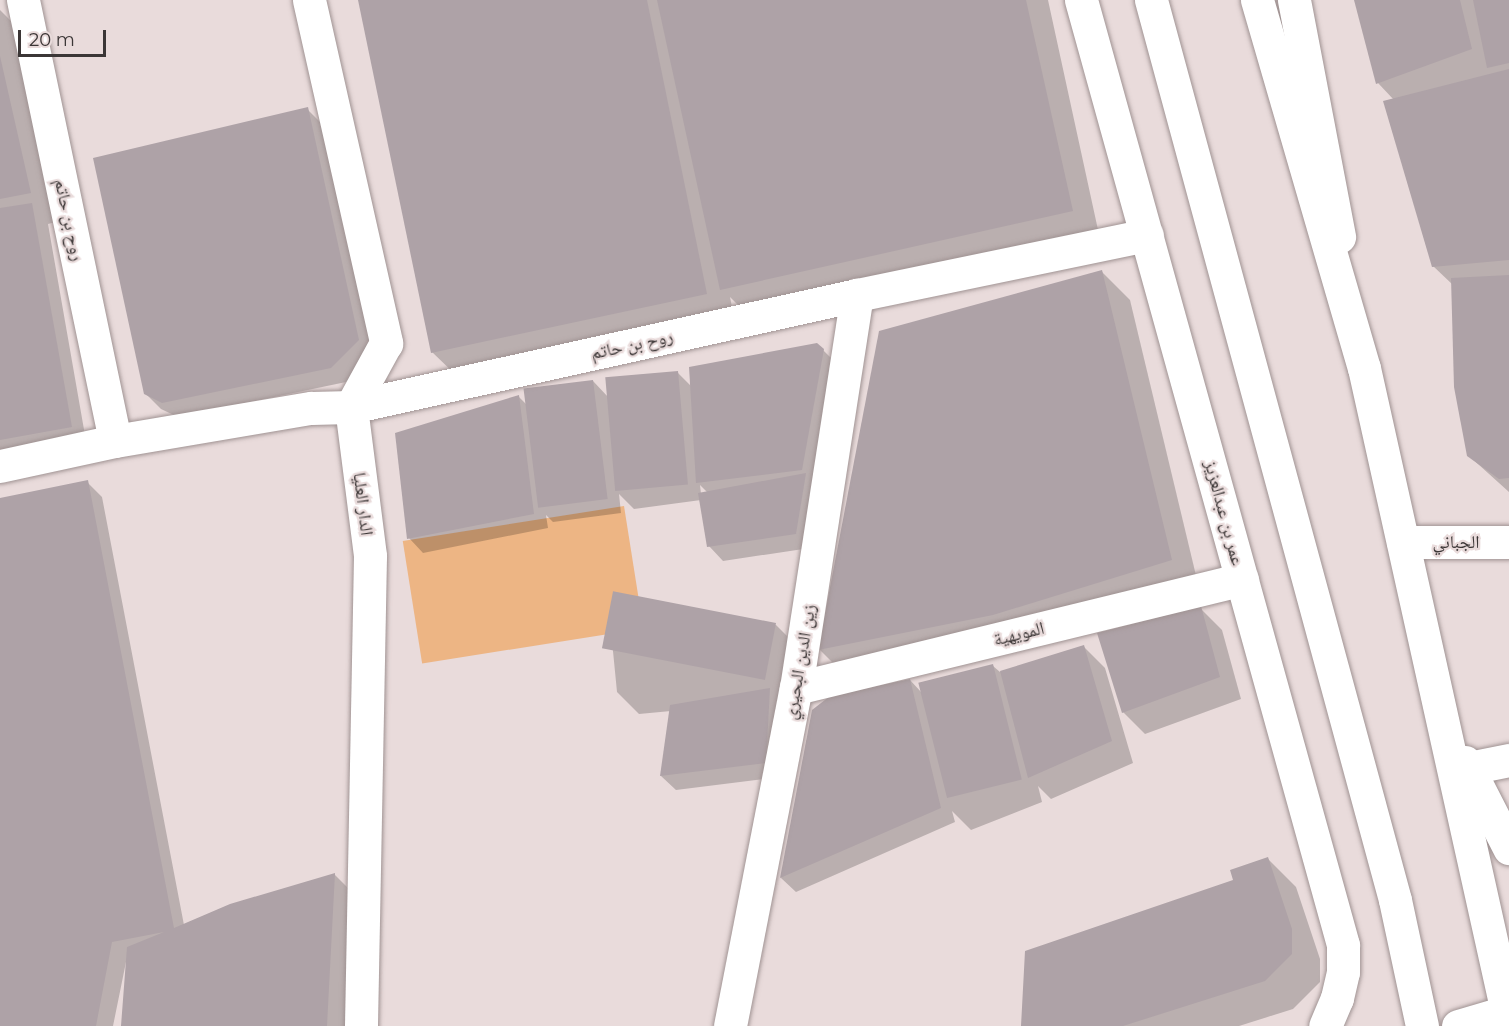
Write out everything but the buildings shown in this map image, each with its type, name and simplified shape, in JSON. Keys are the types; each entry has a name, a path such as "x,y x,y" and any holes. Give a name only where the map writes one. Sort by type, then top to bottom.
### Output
{"street":[{"name":"روح بن حاتم","path":"23,0 116,441"},
{"path":"309,0 386,343 351,407"},
{"name":"عمر بن عبدالعزيز","path":"1081,0 1342,945 1342,972 1337,998 1325,1026"},
{"path":"1151,0 1395,900 1422,1026"},
{"path":"1257,0 1364,368"},
{"path":"1294,0 1364,368 1508,1015 1458,1026"},
{"name":"روح بن حاتم","path":"0,466 116,441 311,408 351,407 857,295 1147,235"},
{"name":"زين الدين البحيري","path":"730,1026 796,688 857,295"},
{"name":"الدار العليا","path":"351,407 370,556 362,1026"},
{"name":"الجباني","path":"1403,542 1509,542"},
{"name":"المويهية","path":"796,688 1242,579"},
{"path":"1443,718 1505,830"},
{"path":"1469,768 1509,760"}],"shaded area":[{"path":"624,506 643,628 422,664 403,541"}]}
